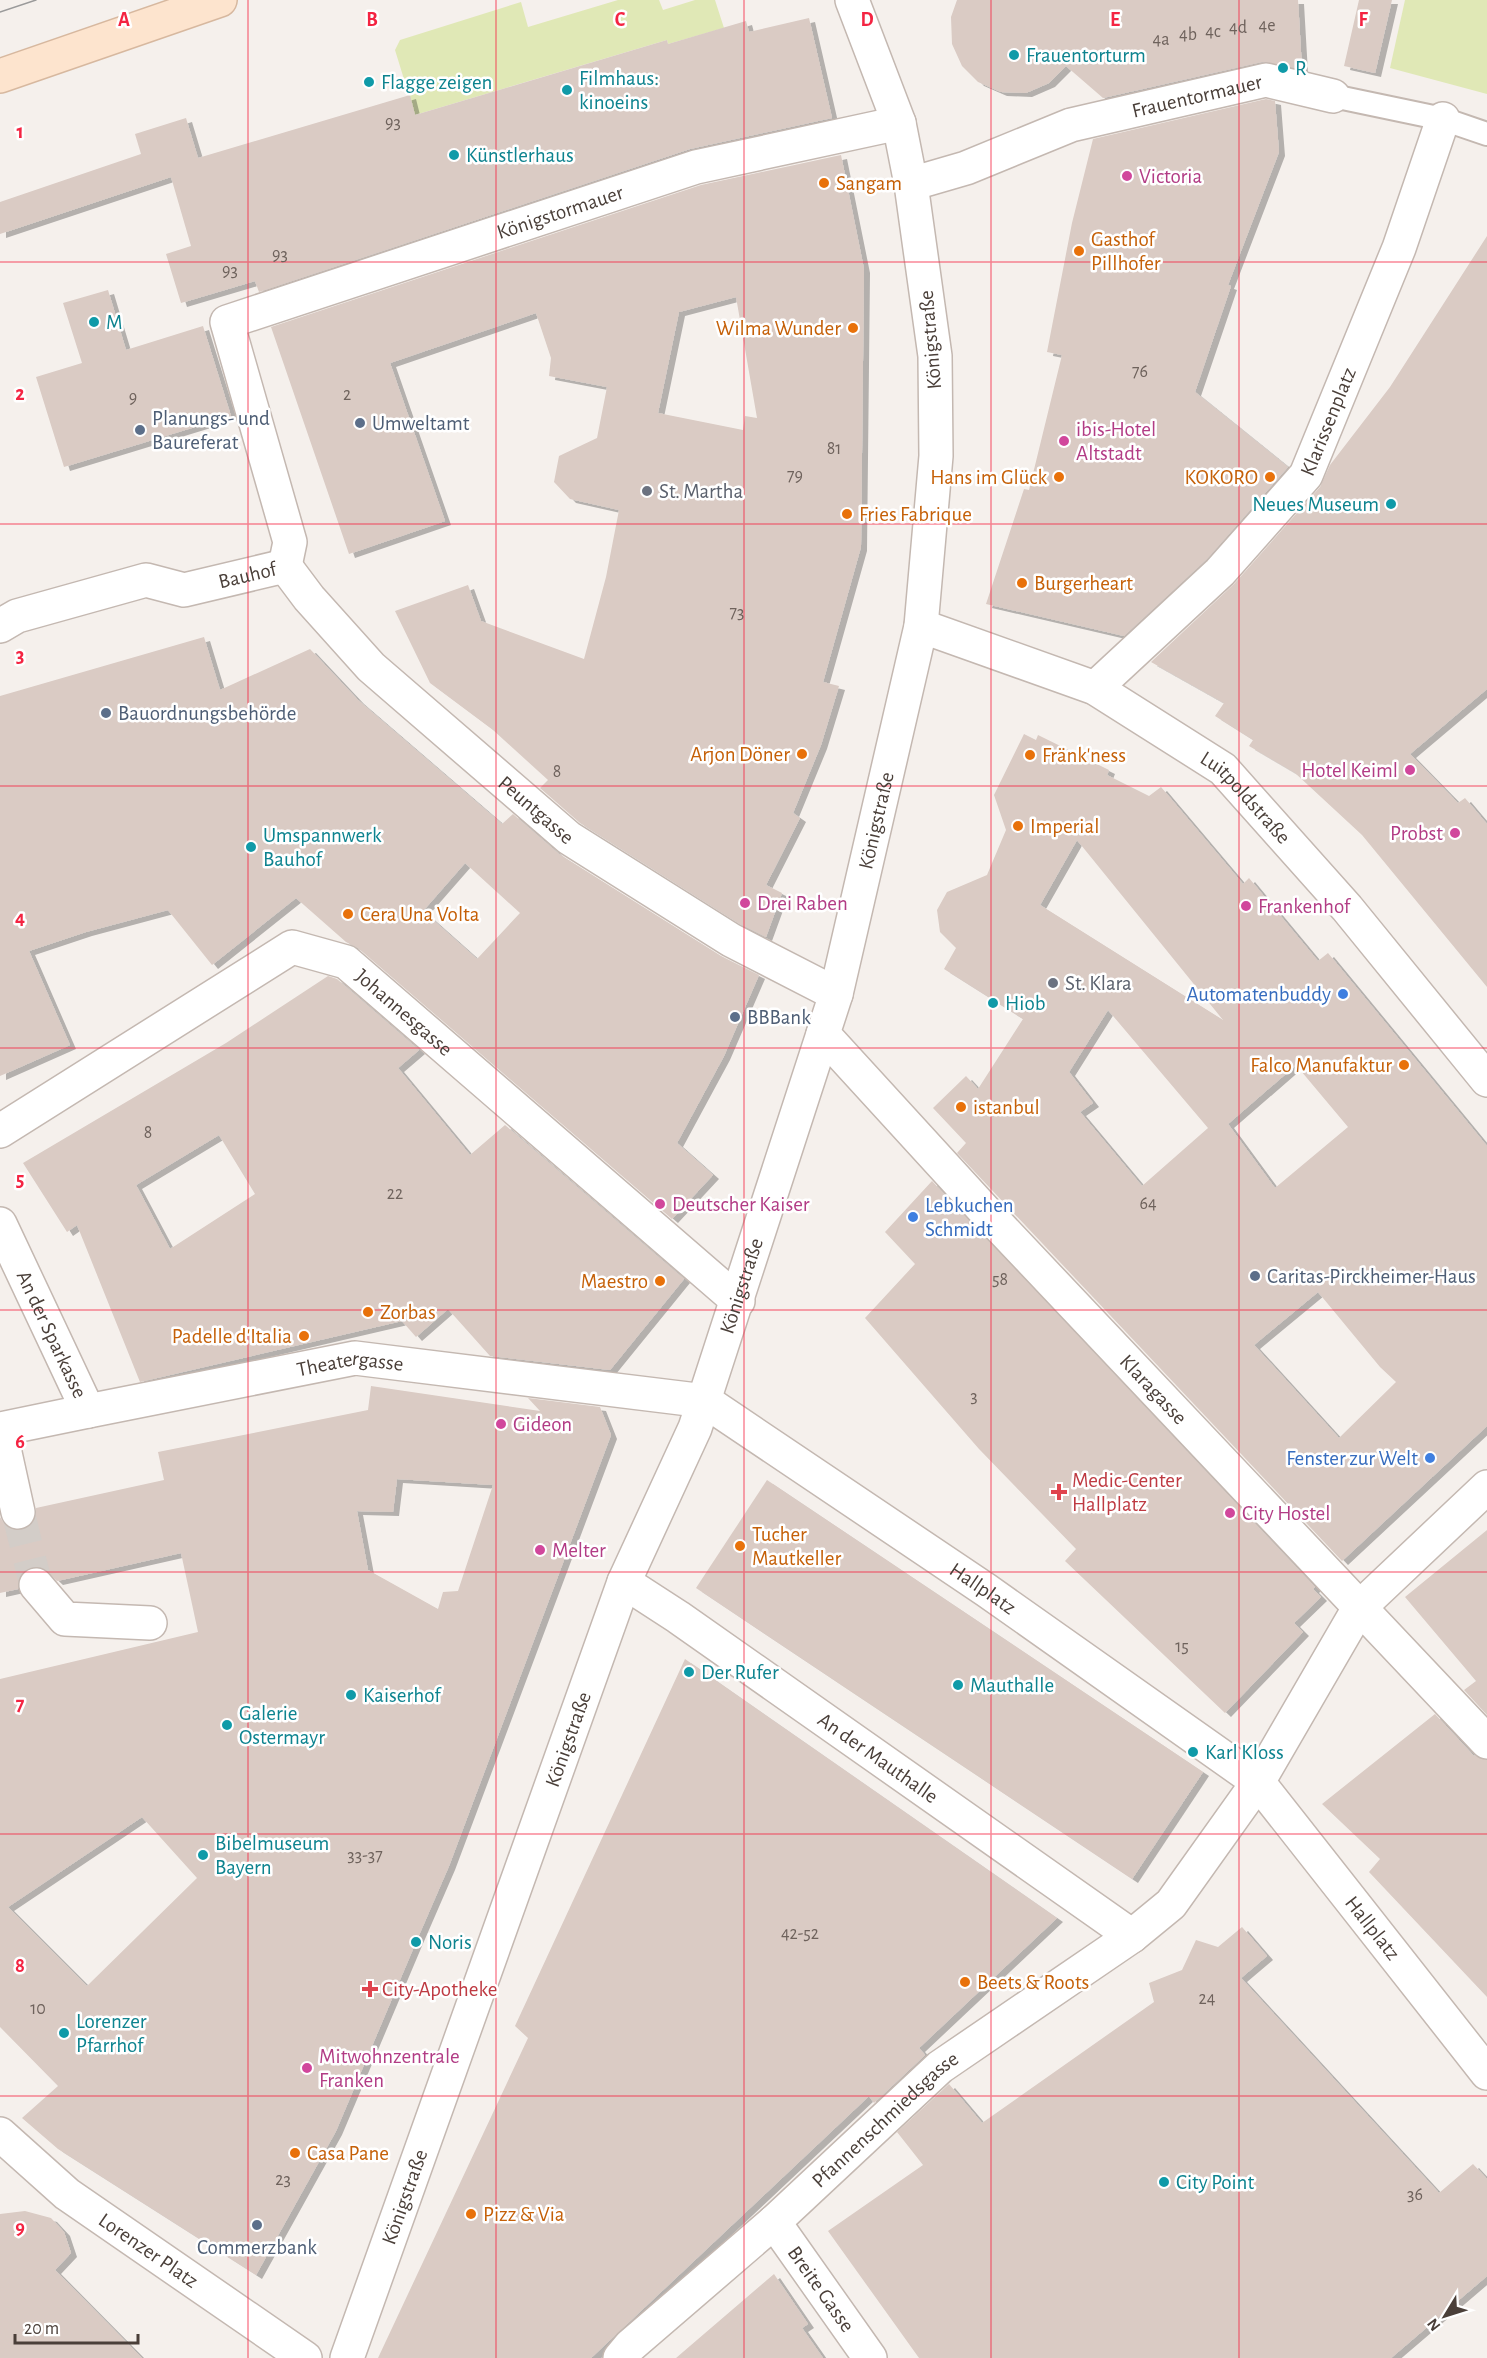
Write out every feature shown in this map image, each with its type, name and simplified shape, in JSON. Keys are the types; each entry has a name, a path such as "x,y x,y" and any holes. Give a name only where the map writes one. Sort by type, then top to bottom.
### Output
{"main road":[{"path":"0,75 220,0"}],"street":[{"name":"Königstraße","path":"347,2358 624,1582 695,1428 705,1401 836,994 921,626 936,456 935,356 911,184 899,123 852,0"},
{"name":"Frauentormauer","path":"911,184 966,168 1071,124 1266,80 1333,96"},
{"name":"Klarissenplatz","path":"1095,688 1220,572 1306,475 1399,248 1443,118"},
{"name":"Königstormauer","path":"227,322 696,167 899,123"},
{"name":"Bauhof","path":"0,626 17,616 146,580 184,591 285,566 290,542 227,322"},
{"name":"Peuntgasse","path":"285,566 309,598 370,667 569,838 731,940 836,994"},
{"name":"Luitpoldstraße","path":"921,626 1095,688 1223,769 1347,908 1487,1080"},
{"name":"Johannesgasse","path":"0,1131 292,947 346,962 738,1301"},
{"name":"Klaragasse","path":"823,1034 992,1219 1487,1742"},
{"name":"An der Sparkasse","path":"0,1224 88,1411"},
{"name":"Theatergasse","path":"0,1430 355,1358 705,1401"},
{"name":"Hallplatz","path":"705,1401 986,1590 1258,1782 1487,2073"},
{"path":"0,1430 18,1512"},
{"path":"1258,1782 1359,1608 1487,1487"},
{"name":"An der Mauthalle","path":"624,1582 678,1617 1132,1936"},
{"path":"36,1585 65,1619 150,1623"},
{"name":"Pfannenschmiedsgasse","path":"620,2358 630,2346 730,2257 774,2222 940,2067 1132,1936 1171,1904 1258,1782"},
{"name":"Lorenzer Platz","path":"0,2134 67,2194 305,2358"},
{"name":"Breite Gasse","path":"774,2222 870,2358"}],"lane":[{"name":"Frauentormauer","path":"1333,96 1443,118 1487,134"}],"green space":[{"path":"618,0 659,0 663,10 695,0 715,0 724,28 668,44 667,40 415,115 395,50 400,40 521,2 528,27"},
{"path":"1405,0 1487,0 1487,94 1390,68"}],"building":[{"path":"957,0 1298,0 1302,69 1262,62 1103,98 1066,66 1049,83 1026,93 1001,92 978,82 962,66 952,44 951,17"},
{"path":"1359,0 1392,0 1375,73 1344,66"},
{"name":"Künstlerhaus","path":"809,18 832,118 690,149 259,292 255,281 181,303 166,254 191,246 171,177 0,234 0,202 141,154 135,134 186,118 198,158 410,95 415,115 667,40 668,44 746,21 749,32"},
{"path":"1266,99 1275,101 1279,152 1228,285 1231,286 1195,392 1288,467 1207,559 1124,636 986,604 1024,489 1029,490 1062,355 1047,352 1072,223 1093,139"},
{"path":"841,155 864,269 861,547 823,682 839,686 821,745 793,813 800,818 766,885 782,893 766,937 740,924 580,823 540,788 548,780 493,730 430,683 395,611 468,585 481,621 584,659 606,577 619,510 570,499 554,482 559,456 597,438 607,387 549,376 551,358 536,313 390,363 445,521 349,554 271,327 701,185","holes":["736,297 757,418 745,416 743,430 658,413 679,312"]},
{"name":"Neues Museum","path":"1487,236 1487,689 1410,754 1458,803 1465,798 1487,824 1487,987 1362,835 1295,773 1249,746 1253,740 1215,716 1224,703 1151,662 1234,584 1320,487 1330,465 1390,387"},
{"path":"108,290 126,350 203,326 231,416 64,467 36,377 82,363 63,303"},
{"path":"204,637 220,690 310,649 358,700 502,824 513,814 559,854 721,956 759,975 724,1056 677,1143 713,1175 672,1219 358,948 346,942 296,898 212,965 168,910 86,932 29,951 70,1045 0,1076 0,696","holes":["465,863 520,913 477,959 423,911"]},
{"path":"1024,734 1036,740 1038,735 1109,770 1107,775 1149,796 1161,787 1243,884 1249,878 1318,961 1328,953 1487,1146 1487,1426 1342,1561 957,1153 966,1143 933,1108 966,1076 978,1089 1023,1019 944,969 956,948 940,932 937,910 947,892 987,875 1006,830 994,795","holes":["1077,840 1223,1020 1040,905","1108,1010 1208,1128 1142,1186 1080,1112 1093,1103 1069,1072","1296,1065 1348,1127 1275,1188 1228,1124","1318,1292 1380,1367 1396,1382 1339,1438 1254,1345"]},
{"path":"328,976 337,979 419,1050 398,1068 470,1155 505,1125 684,1279 610,1370 490,1356 448,1309 416,1337 402,1321 140,1382 77,1225 67,1232 23,1163 226,1043","holes":["219,1135 255,1194 170,1249 136,1185"]},
{"path":"932,1181 1315,1587 1313,1589 1321,1597 1294,1623 1303,1632 1225,1713 1065,1561 1076,1549 979,1449 865,1318 915,1264 885,1232"},
{"path":"371,1386 540,1411 528,1398 600,1407 611,1435 449,1866 336,2131 256,2275 58,2149 22,2118 58,2086 0,2027 0,1679 198,1632 181,1553 57,1581 43,1568 32,1567 24,1570 19,1578 18,1589 0,1593 0,1517 12,1530 23,1530 30,1526 36,1518 36,1508 164,1480 158,1452 368,1410","holes":["397,1479 493,1485 458,1591 443,1592 438,1609 368,1570 357,1511 393,1512","142,1817 197,1878 87,1986 8,1907"]},
{"name":"Mauthalle","path":"767,1480 1203,1772 1132,1879 696,1588"},
{"path":"1487,1530 1487,1715 1464,1690 1476,1681 1405,1597"},
{"path":"685,1659 1057,1918 919,2048 925,2055 874,2103 869,2096 591,2358 378,2358 528,2038 515,2026"},
{"path":"1435,1714 1473,1755 1487,1760 1487,1997 1369,1872 1380,1859 1322,1804"},
{"name":"City Point","path":"1242,1927 1267,1956 1241,1978 1439,2193 1473,2164 1487,2179 1487,2276 1391,2358 919,2358 828,2231 923,2165 897,2132 949,2084 982,2123 1154,2002 1149,1983 1182,1970 1196,1940 1218,1947"},
{"path":"25,2211 51,2218 64,2232 71,2253 55,2270 142,2358 0,2358 0,2214"},
{"path":"774,2274 808,2324 802,2328 823,2358 676,2358"}],"tunnel":[{"path":"18,1512 36,1585"}],"tram line":[{"path":"0,12 36,0"}],"place":[{"name":"Frauentorturm","path":"1014,55"},
{"name":"R","path":"1283,68"},
{"name":"Flagge zeigen","path":"369,82"},
{"name":"Filmhaus: kinoeins","path":"567,90"},
{"name":"Künstlerhaus","path":"454,155"},
{"name":"Victoria","path":"1127,176"},
{"name":"Sangam","path":"824,183"},
{"name":"Gasthof Pillhofer","path":"1079,251"},
{"name":"M","path":"94,322"},
{"name":"Wilma Wunder","path":"853,328"},
{"name":"Umweltamt","path":"360,423"},
{"name":"Planungs- und Baureferat","path":"140,430"},
{"name":"ibis-Hotel Altstadt","path":"1064,441"},
{"name":"Hans im Glück","path":"1059,477"},
{"name":"KOKORO","path":"1270,477"},
{"name":"St. Martha","path":"647,491"},
{"name":"Neues Museum","path":"1391,504"},
{"name":"Fries Fabrique","path":"847,514"},
{"name":"Burgerheart","path":"1022,583"},
{"name":"Bauordnungsbehörde","path":"106,713"},
{"name":"Arjon Döner","path":"802,754"},
{"name":"Fränk'ness","path":"1030,755"},
{"name":"Hotel Keiml","path":"1410,770"},
{"name":"Imperial","path":"1018,826"},
{"name":"Probst","path":"1455,833"},
{"name":"Umspannwerk Bauhof","path":"251,847"},
{"name":"Drei Raben","path":"745,903"},
{"name":"Frankenhof","path":"1246,906"},
{"name":"Cera Una Volta","path":"348,914"},
{"name":"St. Klara","path":"1053,983"},
{"name":"Automatenbuddy","path":"1343,994"},
{"name":"Hiob","path":"993,1003"},
{"name":"BBBank","path":"735,1017"},
{"name":"Falco Manufaktur","path":"1404,1065"},
{"name":"istanbul","path":"961,1107"},
{"name":"Deutscher Kaiser","path":"660,1204"},
{"name":"Lebkuchen Schmidt","path":"913,1217"},
{"name":"Caritas-Pirckheimer-Haus","path":"1255,1276"},
{"name":"Maestro","path":"660,1281"},
{"name":"Zorbas","path":"368,1312"},
{"name":"Padelle d'Italia","path":"304,1336"},
{"name":"Gideon","path":"501,1424"},
{"name":"Fenster zur Welt","path":"1430,1458"},
{"name":"Medic-Center Hallplatz","path":"1059,1492"},
{"name":"City Hostel","path":"1230,1513"},
{"name":"Tucher Mautkeller","path":"740,1546"},
{"name":"Melter","path":"540,1550"},
{"name":"Der Rufer","path":"689,1672"},
{"name":"Mauthalle","path":"958,1685"},
{"name":"Kaiserhof","path":"351,1695"},
{"name":"Galerie Ostermayr","path":"227,1725"},
{"name":"Karl Kloss","path":"1193,1752"},
{"name":"Bibelmuseum Bayern","path":"203,1855"},
{"name":"Noris","path":"416,1942"},
{"name":"Beets & Roots","path":"965,1982"},
{"name":"City-Apotheke","path":"370,1989"},
{"name":"Lorenzer Pfarrhof","path":"64,2033"},
{"name":"Mitwohnzentrale Franken","path":"307,2068"},
{"name":"Casa Pane","path":"295,2153"},
{"name":"City Point","path":"1164,2182"},
{"name":"Pizz & Via","path":"471,2214"},
{"name":"Commerzbank","path":"257,2225"}]}
